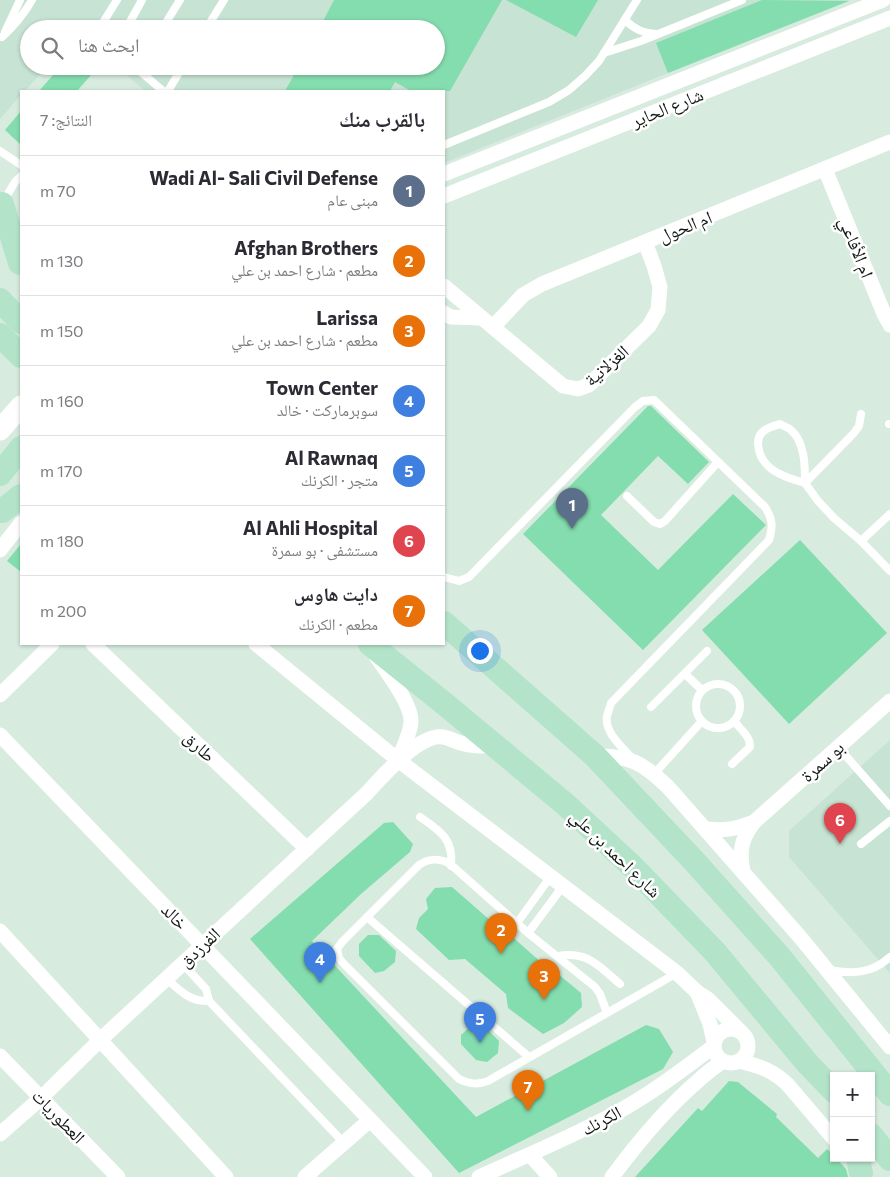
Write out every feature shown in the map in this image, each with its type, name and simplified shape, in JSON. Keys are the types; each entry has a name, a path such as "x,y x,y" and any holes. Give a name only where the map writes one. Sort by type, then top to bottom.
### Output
{"main road":[{"path":"1,203 20,264"},
{"path":"0,245 20,264"},
{"path":"0,300 20,321"},
{"path":"0,335 20,355"},
{"path":"0,430 20,407"},
{"path":"0,474 20,449"},
{"path":"8,516 20,488"},
{"path":"8,516 20,498"},
{"path":"445,624 595,756 694,861 779,956 890,1094"},
{"name":"شارع احمد بن علي","path":"370,645 565,804 633,867 715,952 830,1088"},
{"path":"808,1064 830,1100"},
{"path":"875,1140 890,1159"}],"street":[{"name":"شارع الحاير","path":"445,174 883,0"},
{"name":"شارع الحاير","path":"445,196 890,18"},
{"name":"ام الحول","path":"487,323 532,289 890,142"},
{"name":"ام الأفاعي","path":"825,169 890,325"},
{"path":"1,203 20,223"},
{"name":"الغزلانية","path":"445,287 563,386 578,388 588,385 649,326 658,310 660,287 645,242"},
{"path":"445,314 451,317 487,323"},
{"path":"0,550 8,516"},
{"path":"0,695 51,645"},
{"name":"طارق","path":"94,645 307,848"},
{"path":"257,645 398,760 677,973 697,992 708,999 745,1036 748,1047 746,1053 738,1061"},
{"name":"الفرزدق","path":"370,645 404,699 410,716 410,729 398,760"},
{"name":"بو سمرة","path":"743,872 740,859 741,845 746,833 754,822 890,700"},
{"name":"خالد","path":"0,735 424,1177"},
{"name":"الفرزدق","path":"0,1134 41,1098 202,944 366,794 398,760 424,741 438,737 444,737 466,745 496,746"},
{"path":"595,756 611,756 635,761 654,774 668,787 827,970 890,1047"},
{"name":"بو سمرة","path":"706,829 738,828 754,822"},
{"path":"0,931 226,1177"},
{"path":"697,992 710,1024 716,1055 723,1061 731,1063 738,1061 760,1066 781,1077 830,1134"},
{"path":"714,1044 723,1030 732,1028 741,1032"},
{"name":"الكرنك","path":"479,1177 530,1155 612,1115 665,1082 714,1044"},
{"name":"العطوريات","path":"0,1056 118,1177"},
{"name":"الكرنك","path":"612,1177 639,1142 671,1107 699,1079 723,1061"},
{"path":"305,1177 370,1120"},
{"path":"530,1155 550,1177"}],"lane":[{"path":"1,39 20,0"},
{"path":"1,39 15,25 32,0"},
{"path":"105,20 117,0"},
{"path":"131,20 142,0"},
{"path":"168,20 180,0"},
{"path":"212,20 224,0"},
{"path":"445,145 549,102 569,90 599,61 637,0"},
{"path":"604,53 659,34 739,1"},
{"path":"625,20 640,31 659,34"},
{"path":"146,75 162,90"},
{"path":"169,90 178,75"},
{"path":"0,151 20,163"},
{"path":"1,203 20,177"},
{"path":"445,578 459,581 469,577 635,407 643,401 654,400 765,507 770,516 772,528 768,540 611,704 607,718 609,729 616,741 635,761"},
{"path":"805,483 854,433 859,426 861,414"},
{"path":"805,483 785,478 763,461 758,452 758,439 766,428 780,424 790,429 797,437 805,466 805,483 818,502 861,541 890,571"},
{"path":"626,496 654,522 660,524 665,521 718,462"},
{"path":"861,541 890,514"},
{"path":"652,707 707,651"},
{"path":"684,674 702,690"},
{"path":"718,683 727,685 734,690 739,697 741,706 734,722 718,728 702,721 697,714 696,706 697,697 702,690 718,683"},
{"path":"654,774 702,721"},
{"path":"732,764 750,747 751,743 734,722"},
{"path":"838,747 890,806"},
{"path":"420,817 444,835 451,850 451,866"},
{"path":"861,844 890,821"},
{"path":"607,1014 600,994 595,987 442,860 434,859 419,865 339,945 337,954 339,958 459,1078 470,1083 482,1083 529,1058 607,1014 658,983 677,973"},
{"path":"517,923 557,881"},
{"path":"528,933 557,881"},
{"path":"366,917 529,1058"},
{"path":"558,956 578,955 587,958 596,963 620,984"},
{"path":"827,970 861,972 870,970 890,958"},
{"path":"182,963 203,984 209,1001 344,1143"},
{"path":"166,978 185,995 209,1001"}],"shaded area":[{"path":"0,0 850,0 445,163 445,90 144,90 126,75 445,75 445,20 20,20 20,75 39,75 26,90 20,90 20,96 0,119"},
{"path":"890,740 890,973 789,857 789,831"}],"building":[{"path":"334,0 502,0 450,91 409,90 395,82 391,90 286,90 294,75 445,75 445,20 324,20"},
{"path":"506,0 598,0 576,37"},
{"path":"762,0 849,1 668,73 656,43"},
{"path":"53,75 91,75 78,90 40,90"},
{"path":"20,112 20,144 5,130"},
{"path":"648,406 651,406 709,462 688,484 658,456 601,515 658,570 733,494 766,525 643,650 523,534"},
{"path":"800,540 887,633 789,724 702,630"},
{"path":"20,545 20,571 7,561"},
{"path":"393,822 413,844 410,852 361,894 312,941 476,1117 646,1025 659,1029 673,1052 663,1069 459,1173 250,939 384,823"},
{"path":"452,887 499,928 500,926 543,964 546,964 581,993 582,1007 564,1023 543,1034 508,1008 506,994 465,959 449,960 416,929 419,918 428,909 426,899 435,888"},
{"path":"368,935 379,935 396,951 395,962 384,971 375,973 359,956 359,944"},
{"path":"472,1025 483,1025 499,1041 498,1053 487,1062 476,1060 461,1044 461,1035"},
{"path":"729,1081 738,1082 777,1114 776,1117 818,1158 827,1149 830,1152 830,1162 840,1162 846,1169 848,1177 635,1177 698,1108 702,1111"}],"place":[{"name":"Wadi Al- Sali Civil Defense","path":"572,529"},
{"name":"Al Ahli Hospital","path":"840,844"},
{"name":"Afghan Brothers","path":"501,954"},
{"name":"Town Center","path":"320,983"},
{"name":"Larissa","path":"544,1000"},
{"name":"Al Rawnaq","path":"480,1043"},
{"name":"دايت هاوس","path":"528,1111"}]}
